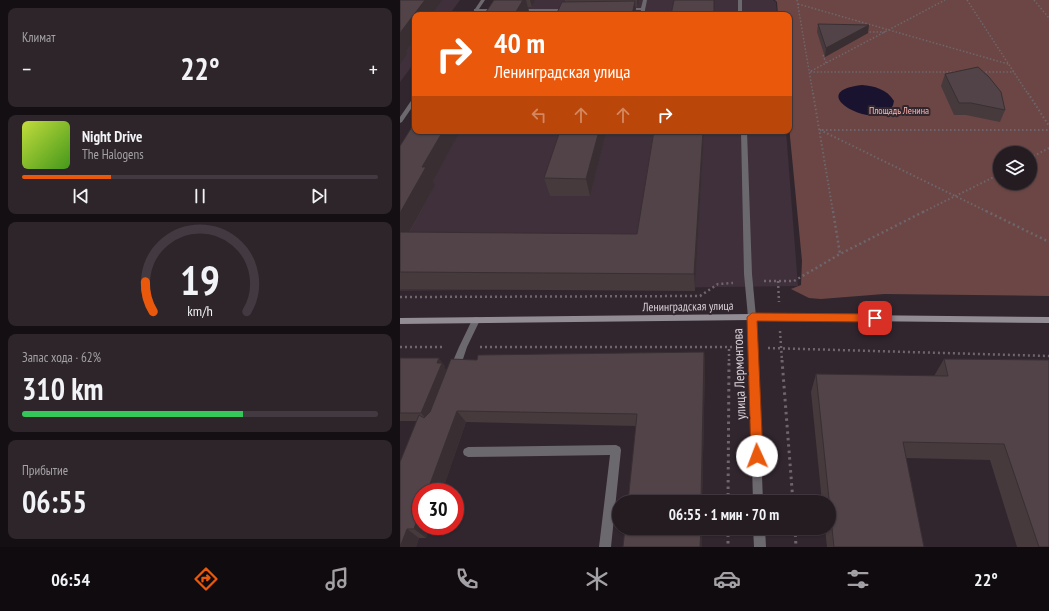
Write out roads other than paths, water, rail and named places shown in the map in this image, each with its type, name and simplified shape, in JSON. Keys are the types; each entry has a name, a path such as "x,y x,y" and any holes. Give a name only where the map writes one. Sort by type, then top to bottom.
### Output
{"main road":[{"name":"Ленинградская улица","path":"400,321 752,317 1049,320"}],"street":[{"path":"476,10 483,0"},
{"path":"642,12 645,0"},
{"path":"740,0 740,12"},
{"path":"620,9 643,9"},
{"path":"476,10 505,10"},
{"path":"512,10 574,10"},
{"path":"400,122 412,104"},
{"name":"улица Лермонтова","path":"744,134 758,495"},
{"path":"453,374 463,347 476,320"},
{"path":"468,452 616,450 605,547"},
{"path":"759,535 760,547"}],"park label":[{"name":"Площадь Ленина","path":"899,110"}]}
